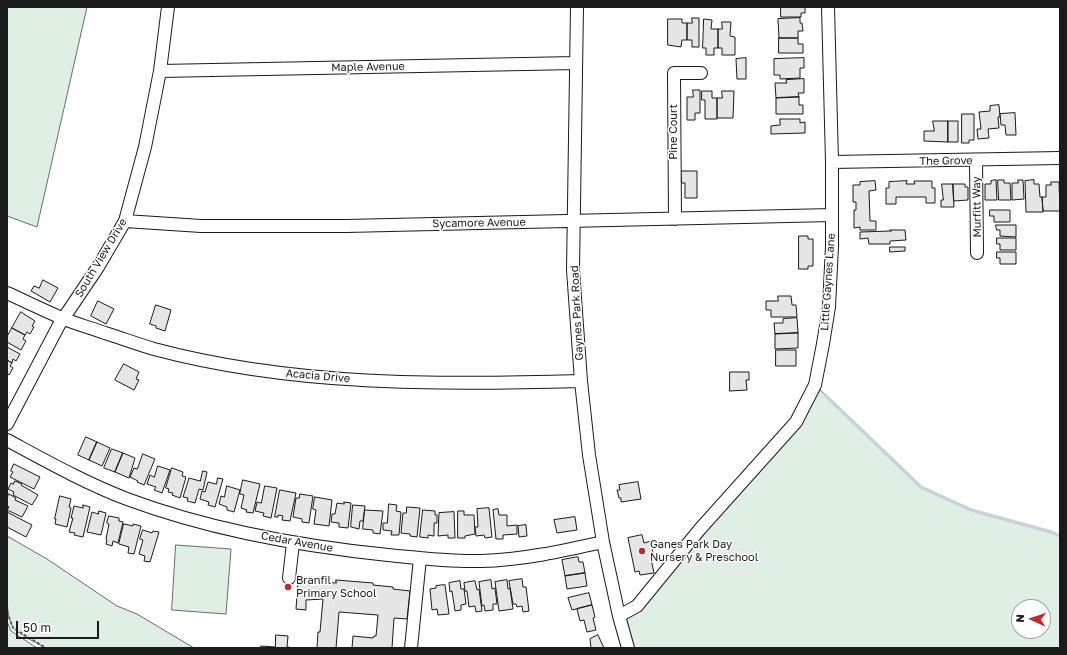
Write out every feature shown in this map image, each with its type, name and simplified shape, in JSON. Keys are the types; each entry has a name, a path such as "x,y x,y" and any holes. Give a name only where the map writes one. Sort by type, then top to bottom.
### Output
{"street":[{"name":"South View Drive","path":"7,424 63,318 98,267 125,221 145,147 160,71 168,7"},
{"name":"Gaynes Park Road","path":"577,7 573,270 581,381 589,455 603,542 619,616"},
{"name":"Little Gaynes Lane","path":"619,616 637,606 700,529 796,422 815,385 824,344 829,308 832,246 832,162 828,7"},
{"name":"Maple Avenue","path":"160,71 576,63"},
{"name":"Pine Court","path":"675,219 674,73 701,73"},
{"name":"The Grove","path":"832,162 1060,158"},
{"name":"Murfitt Way","path":"976,160 977,253"},
{"name":"Sycamore Avenue","path":"125,221 201,226 361,225 832,215"},
{"name":"Acacia Drive","path":"7,293 63,318 153,349 196,359 253,369 308,376 411,382 498,384 581,381"},
{"name":"Cedar Avenue","path":"7,440 67,473 126,499 214,526 293,543 420,558 480,561 530,558 603,542"},
{"path":"289,578 293,543"},
{"path":"411,648 420,558"},
{"path":"619,616 628,648"}],"path":[{"path":"7,612 13,628 46,648"}],"green space":[{"path":"7,7 87,7 37,227 7,216"},
{"path":"815,385 921,487 971,510 1051,532 1060,536 1060,648 628,648 619,616 637,606 796,422"},
{"path":"7,536 47,559 117,606 137,614 194,648 46,648 28,639 15,630 10,620 7,598 6,570"},
{"path":"176,545 231,549 226,614 172,610"},
{"path":"7,621 11,631 37,648 7,648"}],"building":[{"path":"781,7 805,7 805,13 801,13 801,17 781,17"},
{"path":"692,18 699,18 699,47 692,47 692,40 687,40 687,23 692,23"},
{"path":"800,18 803,31 798,31 798,38 779,38 778,19"},
{"path":"668,19 682,19 682,23 687,23 687,40 682,40 681,47 668,45"},
{"path":"704,19 712,20 711,29 718,29 718,48 714,48 714,55 706,55 706,48 703,48"},
{"path":"722,22 731,22 730,36 735,37 735,55 722,55 722,48 718,48 718,29 722,29"},
{"path":"779,38 798,38 798,44 803,44 803,53 779,53"},
{"path":"746,58 746,79 737,79 736,59"},
{"path":"804,58 804,68 800,68 800,78 780,79 780,75 774,75 774,59"},
{"path":"804,79 804,93 798,93 799,97 776,98 775,83 787,83 786,80"},
{"path":"693,90 700,90 700,113 695,113 695,120 687,120 687,97 693,97"},
{"path":"702,91 712,91 712,98 717,98 717,119 705,119 705,100 702,100"},
{"path":"722,91 734,91 733,118 717,118 717,98 722,98"},
{"path":"799,97 799,105 803,105 803,114 776,114 776,98"},
{"path":"999,105 999,128 988,129 989,138 978,139 977,129 981,129 979,112 990,111 990,106"},
{"path":"1015,113 1016,135 1006,135 1005,125 1001,125 1000,114"},
{"path":"962,114 974,114 974,140 969,140 969,143 962,143"},
{"path":"780,119 800,119 800,123 805,122 805,133 771,134 771,126 780,125"},
{"path":"933,121 948,121 948,142 924,141 924,131 934,131"},
{"path":"948,121 958,121 958,142 948,142"},
{"path":"681,171 697,171 697,198 685,198 685,183 682,183"},
{"path":"996,180 997,200 985,200 985,184 991,184 991,181"},
{"path":"998,180 1004,180 1004,183 1010,183 1011,200 999,200"},
{"path":"1018,180 1023,180 1024,199 1012,200 1012,183 1018,183"},
{"path":"1034,180 1034,184 1039,184 1043,212 1026,212 1025,181"},
{"path":"875,181 876,190 869,191 870,221 876,221 876,230 860,230 860,227 854,228 854,210 856,210 856,202 853,202 853,185 860,185 860,182"},
{"path":"907,181 906,184 915,184 914,181 932,181 932,188 935,188 935,203 926,203 926,197 896,197 896,204 886,204 886,188 889,188 889,182"},
{"path":"1051,182 1059,182 1060,211 1043,211 1042,197 1046,197 1046,185 1051,185"},
{"path":"942,184 953,184 954,207 941,207 941,200 943,200"},
{"path":"953,184 965,184 965,187 968,187 968,200 954,201"},
{"path":"990,210 1010,210 1010,222 994,222 994,216 990,216"},
{"path":"996,225 1016,225 1016,237 1000,236 1000,230 997,230"},
{"path":"890,230 905,230 906,240 890,241 890,244 869,244 868,238 860,239 860,232 891,231"},
{"path":"799,236 808,236 808,239 813,239 813,266 808,266 808,269 799,269"},
{"path":"997,238 1016,238 1016,250 1000,250 1000,244 997,244"},
{"path":"890,247 905,247 905,251 890,252"},
{"path":"997,252 1016,252 1016,264 1000,264 1000,258 997,258"},
{"path":"43,280 58,288 50,302 31,291 34,286 39,288"},
{"path":"778,296 791,296 792,305 796,305 797,317 771,317 771,310 766,310 766,301 778,301"},
{"path":"98,301 114,309 106,324 91,316"},
{"path":"156,305 171,310 165,331 150,324"},
{"path":"21,312 35,321 32,326 34,327 30,334 27,332 25,335 12,328"},
{"path":"797,318 798,333 775,334 774,323 783,323 783,319"},
{"path":"12,328 25,335 23,339 26,341 21,350 7,342 7,337"},
{"path":"798,333 798,348 775,349 775,334"},
{"path":"7,347 20,354 16,361 13,359 12,363 7,360"},
{"path":"776,350 796,350 796,366 776,366"},
{"path":"7,360 12,363 10,366 13,368 9,375 7,373"},
{"path":"124,364 139,372 136,379 139,380 134,390 115,380"},
{"path":"730,372 749,372 749,380 746,380 747,390 730,391"},
{"path":"86,437 97,442 89,460 78,455"},
{"path":"97,442 110,448 102,466 89,460"},
{"path":"112,449 123,453 115,472 104,468"},
{"path":"123,453 135,458 129,478 115,472"},
{"path":"143,454 155,459 144,485 130,477 134,468 137,469"},
{"path":"14,464 40,477 34,489 10,477 13,472 11,471"},
{"path":"158,466 170,470 162,493 154,490 156,487 147,484 150,475 154,477"},
{"path":"172,468 183,472 182,476 186,477 180,498 172,495 173,493 168,492 169,489 166,488"},
{"path":"203,471 207,472 203,490 199,489 195,503 187,501 188,498 183,497 189,478 200,481"},
{"path":"218,478 223,479 215,507 208,505 209,502 200,499 202,491 205,492 208,482 216,484"},
{"path":"243,480 260,484 253,513 246,512 247,510 241,508 244,495 240,494"},
{"path":"15,481 38,495 32,505 13,495 14,492 8,489 11,483 13,484"},
{"path":"638,482 641,499 621,502 621,498 619,498 617,490 620,490 619,485"},
{"path":"227,486 240,490 234,512 227,510 227,507 219,504 221,496 224,497"},
{"path":"265,486 277,488 271,518 263,516 264,513 255,511 257,502 261,503"},
{"path":"280,490 296,493 290,521 282,520 283,516 278,515 278,517 275,517"},
{"path":"9,494 16,498 15,500 28,506 22,517 7,510 9,507 7,506 7,498"},
{"path":"300,494 313,496 309,523 302,522 302,519 293,517 296,498 299,498"},
{"path":"60,496 71,499 69,507 71,508 67,527 55,524"},
{"path":"315,497 332,500 329,526 314,524 316,510 313,509"},
{"path":"344,502 351,503 348,528 339,527 339,523 331,522 332,514 335,514 337,503 344,504"},
{"path":"389,504 397,505 396,511 401,512 399,535 391,535 392,531 383,530 383,523 387,523"},
{"path":"83,505 90,507 83,537 69,532 73,518 71,518 74,506 83,508"},
{"path":"353,505 365,506 363,521 360,521 359,529 351,527"},
{"path":"407,507 420,508 417,537 410,536 410,534 401,533 403,513 406,513"},
{"path":"489,508 492,537 485,538 484,535 476,536 475,527 478,527 477,509"},
{"path":"498,509 499,515 507,515 507,526 517,525 517,534 503,535 503,539 496,539 493,510"},
{"path":"365,510 383,511 380,534 373,533 373,530 363,529"},
{"path":"423,510 435,511 435,515 437,515 437,523 434,523 434,536 428,535 428,538 420,537"},
{"path":"99,511 106,513 101,535 87,532 92,512 98,514"},
{"path":"458,511 464,511 464,515 474,515 475,534 465,536 465,538 458,538"},
{"path":"7,512 32,525 26,537 7,527"},
{"path":"454,512 455,538 448,538 448,535 438,536 439,513"},
{"path":"109,516 119,518 119,521 123,522 118,543 113,541 112,546 106,544 109,524 107,523"},
{"path":"575,517 577,530 557,533 554,520"},
{"path":"124,524 141,526 134,554 128,553 129,547 119,544"},
{"path":"526,525 527,536 519,537 518,526"},
{"path":"143,530 152,533 153,531 159,532 150,562 144,561 145,556 139,554 143,540 140,539"},
{"name":"Ganes Park Day Nursery & Preschool","path":"642,535 644,543 651,541 654,559 651,559 654,573 640,575 639,571 635,572 628,538"},
{"path":"578,557 579,562 583,562 585,573 565,576 562,560"},
{"path":"585,573 587,586 567,589 565,576"},
{"path":"522,579 523,587 526,587 529,611 523,612 522,606 517,607 516,604 513,604 509,581"},
{"path":"336,580 373,583 373,585 393,587 393,589 410,591 407,619 394,618 392,648 352,648 353,636 373,638 376,636 378,615 339,612 336,648 317,648 323,599 306,600 306,610 296,609 298,582 314,583 314,581 336,583"},
{"path":"491,580 492,589 495,588 497,604 493,604 493,610 485,611 484,605 482,606 479,582"},
{"path":"507,580 508,589 510,588 513,609 499,611 495,582"},
{"path":"460,581 461,589 464,589 466,604 461,605 461,610 455,611 452,591 450,592 449,583"},
{"path":"475,581 477,590 479,589 482,611 476,612 475,606 469,607 467,591 465,591 464,583"},
{"path":"445,585 449,614 438,615 437,609 432,610 430,589 436,588 436,586"},
{"path":"589,593 592,605 572,610 568,598"},
{"path":"592,605 596,630 587,632 584,620 580,621 577,609"},
{"path":"276,635 288,636 287,647 295,648 260,648 261,646 275,647"},
{"path":"598,635 604,648 591,648 590,639"}],"waterway":[{"path":"826,396 921,487 971,510 1051,532 1060,536"}],"place":[{"name":"Ganes Park Day Nursery & Preschool","path":"642,551"},
{"name":"Branfil Primary School","path":"288,587"}]}
